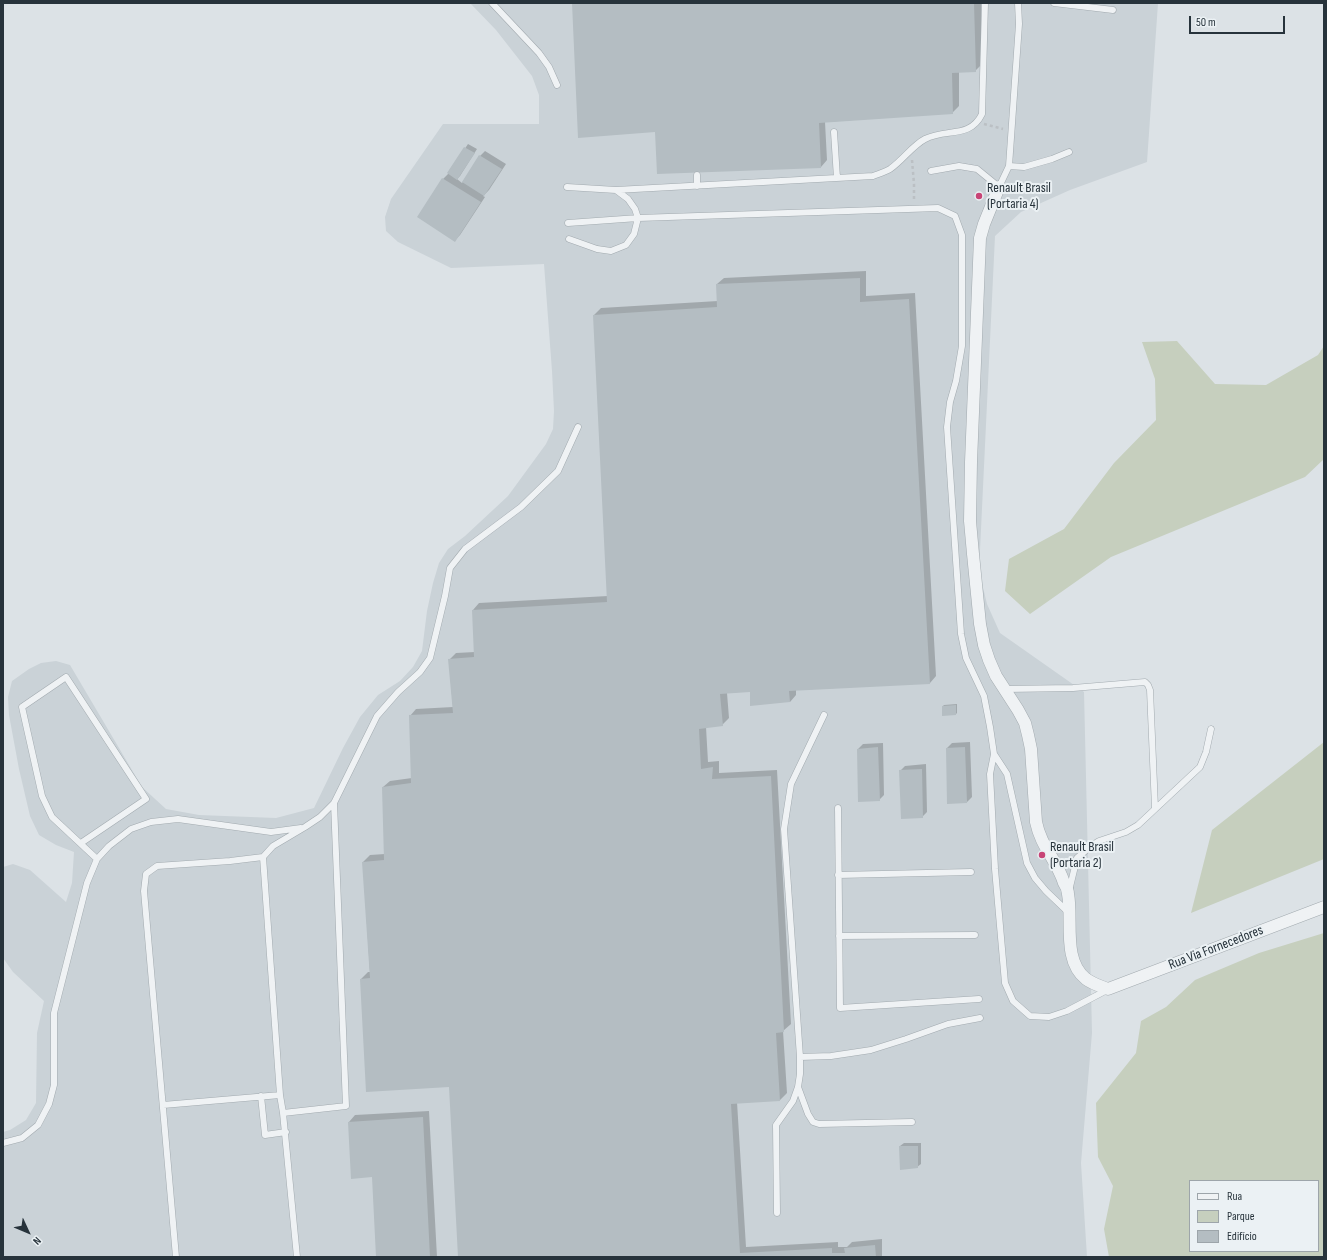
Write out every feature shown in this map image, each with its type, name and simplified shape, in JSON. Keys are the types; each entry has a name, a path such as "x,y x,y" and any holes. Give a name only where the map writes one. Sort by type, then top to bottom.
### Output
{"street":[{"path":"999,187 980,238 970,521 981,631 989,660 1003,689 1018,710 1024,722 1031,749 1038,832 1044,846 1061,874 1068,895 1072,954 1076,967 1085,978 1096,985 1108,989"},
{"name":"Rua Via Fornecedores","path":"1108,989 1324,907"}],"lane":[{"path":"492,3 539,52 549,67 557,84"},
{"path":"567,187 616,190 697,186 873,176 890,169 924,139 937,134 967,130 978,122 982,114 985,3"},
{"path":"931,171 959,166 977,169 999,187 1009,166 1019,24 1018,3"},
{"path":"1054,3 1113,10"},
{"path":"834,132 837,178"},
{"path":"1009,166 1024,167 1052,159 1068,152"},
{"path":"697,175 697,186"},
{"path":"569,239 597,249 611,251 626,245 634,234 638,218 635,209 628,199 616,190"},
{"path":"568,223 638,218 914,208 938,208 954,216 962,235 962,346 946,426 961,634 966,658 984,696 994,754 990,774 995,869 1005,983 1013,1001 1030,1016 1049,1017 1067,1011 1108,989"},
{"path":"176,1257 144,891 146,874 157,866 263,857 273,846 320,817 334,803 377,716 398,692 420,672 430,658 450,568 465,549 521,507 558,471 578,427"},
{"path":"81,843 146,799 66,677 22,707 42,796 52,817 81,843 96,859"},
{"path":"1003,689 1073,688 1145,682 1150,690 1155,808"},
{"path":"777,1213 776,1125 793,1101 798,1087 800,1074 784,829 791,784 824,715"},
{"path":"1068,895 1077,858 1099,841 1126,832 1138,825 1200,767 1206,752 1211,730"},
{"path":"994,754 1007,774 1026,863 1035,878 1046,891 1069,912"},
{"path":"283,1113 346,1106 334,803"},
{"path":"838,808 840,1008 979,999"},
{"path":"3,1143 22,1138 38,1125 49,1104 54,1085 54,1013 87,883 96,859 109,846 131,829 151,822 178,819 270,832 305,827"},
{"path":"263,857 280,1095 286,1132 297,1257"},
{"path":"838,875 971,872"},
{"path":"839,936 975,935"},
{"path":"800,1057 830,1056 871,1050 948,1024 980,1018"},
{"path":"798,1087 808,1114 813,1122 819,1124 912,1122"},
{"path":"163,1105 280,1095"},
{"path":"261,1096 264,1135 286,1132"}],"path":[{"path":"978,122 1012,132"},
{"path":"909,152 912,162 914,184 914,208"}],"shaded area":[{"path":"470,3 1158,3 1147,162 1070,190 1021,212 995,236 979,571 987,604 1000,633 1084,692 1092,1033 1081,1163 1087,1257 3,1257 3,1132 10,1130 26,1120 36,1103 37,1033 44,1001 13,972 3,958 3,867 13,864 30,870 66,902 72,883 74,852 56,845 39,835 30,816 19,769 9,715 8,697 12,681 29,669 41,663 56,661 70,665 142,787 166,809 199,815 276,818 314,808 360,717 378,695 400,681 413,667 422,651 427,611 439,563 448,549 465,536 508,496 546,444 553,429 554,411 552,371 544,264 451,268 398,242 386,231 385,217 391,199 443,124 539,124 539,95 532,76 496,30"}],"green space":[{"path":"1177,341 1215,384 1266,385 1318,355 1324,346 1324,459 1305,477 1111,557 1030,614 1005,591 1009,559 1064,529 1114,463 1156,420 1155,379 1142,342"},
{"path":"1324,742 1324,859 1191,913 1212,830"},
{"path":"1324,933 1324,1257 1109,1257 1104,1229 1113,1186 1098,1157 1096,1103 1136,1053 1141,1021 1166,1007 1195,980 1259,953"}],"building":[{"path":"572,3 974,3 976,72 952,73 953,114 819,123 821,168 657,174 655,132 578,138"},
{"path":"464,147 475,153 457,180 447,173"},
{"path":"479,155 502,169 484,196 462,182"},
{"path":"442,178 481,202 455,242 417,217"},
{"path":"860,278 860,302 909,299 930,684 789,691 790,702 750,706 750,692 720,694 723,726 699,729 701,769 713,767 712,779 771,776 784,1032 776,1033 780,1101 731,1104 740,1253 832,1248 832,1253 845,1253 844,1248 875,1245 876,1257 458,1257 449,1087 366,1092 360,979 370,978 362,862 384,860 382,787 411,783 409,715 453,713 448,659 474,657 472,610 607,602 593,315 717,307 716,284"},
{"path":"956,705 956,715 942,716 942,706"},
{"path":"878,747 880,801 858,802 857,749"},
{"path":"965,747 967,803 947,804 946,748"},
{"path":"922,769 923,818 901,819 899,770"},
{"path":"423,1117 430,1257 376,1257 372,1177 351,1179 348,1122"},
{"path":"899,1146 918,1146 918,1168 900,1170"}],"place":[{"name":"Renault Brasil (Portaria 4)","path":"979,196"},
{"name":"Renault Brasil (Portaria 2)","path":"1042,855"}]}
